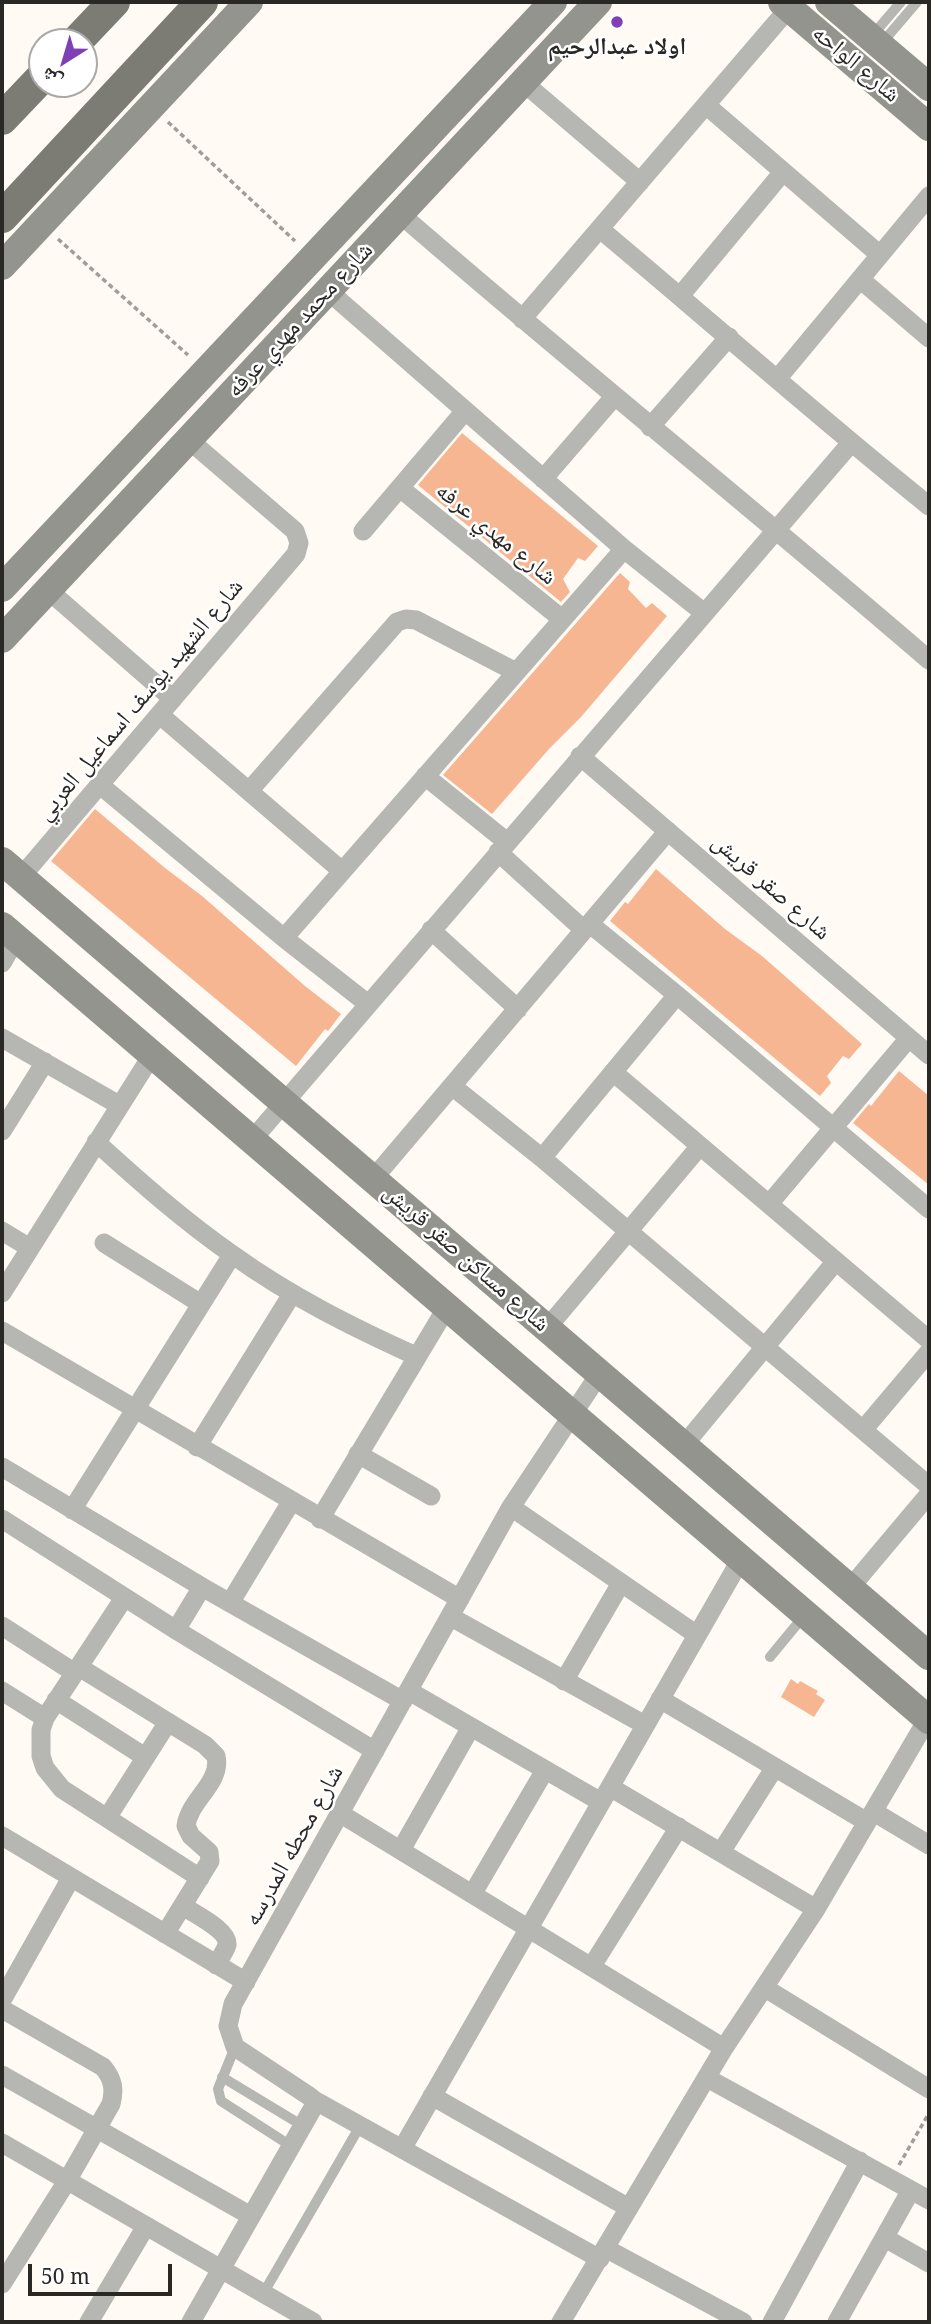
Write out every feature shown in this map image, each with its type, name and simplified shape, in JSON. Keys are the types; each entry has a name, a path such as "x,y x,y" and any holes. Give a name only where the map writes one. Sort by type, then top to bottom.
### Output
{"main road":[{"path":"89,28 114,2"},
{"path":"2,217 202,2"},
{"path":"2,119 28,92"}],"street":[{"path":"2,266 249,2"},
{"name":"شارع محمد مهدي عرفه","path":"2,588 553,2"},
{"name":"شارع محمد مهدي عرفه","path":"2,639 598,2"},
{"name":"شارع الواحه","path":"829,2 929,85"},
{"path":"522,319 706,105 785,5"},
{"name":"شارع الواحه","path":"785,5 929,127"},
{"path":"523,82 640,182"},
{"path":"706,105 880,255"},
{"path":"680,296 783,172"},
{"path":"778,378 929,196"},
{"path":"400,213 614,397 775,528 929,660"},
{"path":"600,229 929,506"},
{"path":"860,279 929,338"},
{"path":"327,290 543,479 703,612"},
{"path":"650,427 729,337"},
{"path":"543,479 614,397"},
{"path":"363,531 465,411"},
{"name":"شارع الشهيد يوسف اسماعيل العربي","path":"11,869 100,785 296,554 299,542 295,531 189,440"},
{"path":"252,1140 775,528 851,443"},
{"name":"شارع مهدي عرفه","path":"400,488 562,619"},
{"path":"284,938 624,548"},
{"path":"48,590 173,699"},
{"path":"249,791 397,622 416,620 516,672"},
{"path":"160,715 342,871"},
{"name":"شارع صقر قريش","path":"580,756 923,1046"},
{"path":"425,776 587,927 677,995 929,1209"},
{"path":"100,785 368,1004"},
{"path":"373,1179 668,831"},
{"name":"شارع مساكن صقر قريش","path":"11,869 850,1588 928,1651"},
{"path":"431,930 518,1009"},
{"path":"2,963 9,932"},
{"name":"شارع مساكن صقر قريش","path":"9,932 928,1719"},
{"path":"542,1158 677,995"},
{"path":"2,1038 120,1105"},
{"path":"769,1204 833,1128 923,1046"},
{"path":"2,1293 152,1055"},
{"path":"2,1130 45,1062"},
{"path":"612,1072 929,1340"},
{"path":"452,1086 542,1158 929,1486"},
{"path":"96,1142 187,1221 232,1255 292,1294 353,1327 416,1356"},
{"path":"547,1328 700,1146"},
{"path":"2,1231 30,1248"},
{"path":"104,1243 201,1304"},
{"path":"72,1510 232,1255"},
{"path":"684,1445 836,1261"},
{"path":"197,1447 292,1294"},
{"path":"320,1519 447,1307"},
{"path":"2,1331 320,1519 564,1681 645,1725"},
{"path":"863,1430 929,1352"},
{"name":"شارع محطه المدرسه","path":"235,2047 228,2026 229,2014 511,1507 600,1373"},
{"path":"358,1454 431,1496"},
{"path":"2,1467 230,1603 406,1696 471,1727 545,1770 679,1828 816,1909"},
{"path":"850,1588 929,1494"},
{"path":"230,1603 291,1502"},
{"path":"511,1507 697,1635"},
{"path":"2,1519 124,1598 375,1751"},
{"path":"402,2149 741,1559"},
{"path":"564,1681 621,1583"},
{"path":"176,1630 202,1587"},
{"path":"124,1598 45,1718 39,1743 45,1768 62,1788 201,1878"},
{"path":"2,1626 211,1749 217,1763 213,1778 187,1820 188,1832 206,1847 211,1856 210,1861 165,1934"},
{"path":"2,1691 45,1718"},
{"path":"660,1699 775,1767 929,1846"},
{"path":"56,1700 145,1757"},
{"path":"561,2322 724,2048 816,1909 928,1719"},
{"path":"107,1818 168,1722"},
{"path":"401,1850 471,1727"},
{"path":"721,1852 775,1767"},
{"path":"472,1894 545,1770"},
{"path":"341,1814 724,2048"},
{"path":"592,1966 679,1828"},
{"path":"2,1836 246,1983"},
{"path":"2,2000 71,1878"},
{"path":"183,1906 223,1933 226,1948 216,1965"},
{"path":"765,1988 928,2085"},
{"path":"2,2009 103,2067 110,2075 114,2094 67,2181 2,2284"},
{"path":"235,2047 314,2100 402,2149 603,2254 743,2322"},
{"path":"2,2075 251,2216"},
{"path":"707,2078 929,2200"},
{"path":"432,2096 629,2208"},
{"path":"191,2322 303,2126 314,2106 314,2100"},
{"path":"2,2143 313,2322"},
{"path":"772,2322 860,2161"},
{"path":"837,2322 911,2190"},
{"path":"89,2322 146,2226"},
{"path":"885,2238 929,2263"}],"lane":[{"path":"875,41 901,2"},
{"path":"875,41 917,2"},
{"path":"770,1657 805,1614"},
{"path":"235,2047 218,2089 221,2101 291,2146"},
{"path":"222,2077 303,2126"},
{"path":"263,2294 360,2126"}],"path":[{"path":"151,106 312,257"},
{"path":"41,223 206,371"},
{"path":"891,2179 929,2113"}],"building":[{"path":"462,433 598,546 585,561 578,558 563,579 570,592 561,602 418,485"},
{"path":"620,573 630,582 628,589 646,608 652,603 667,616 581,717 492,814 443,775"},
{"path":"95,809 341,1014 328,1031 325,1029 296,1066 51,861"},
{"path":"656,869 725,929 762,956 862,1044 849,1059 843,1056 827,1076 831,1083 820,1096 610,921 625,902 628,904"},
{"path":"899,1071 929,1096 929,1185 853,1123 869,1104 871,1106"},
{"path":"791,1679 818,1691 816,1694 825,1700 814,1717 781,1697"}],"place":[{"name":"اولاد عبدالرحيم","path":"617,22"}]}
